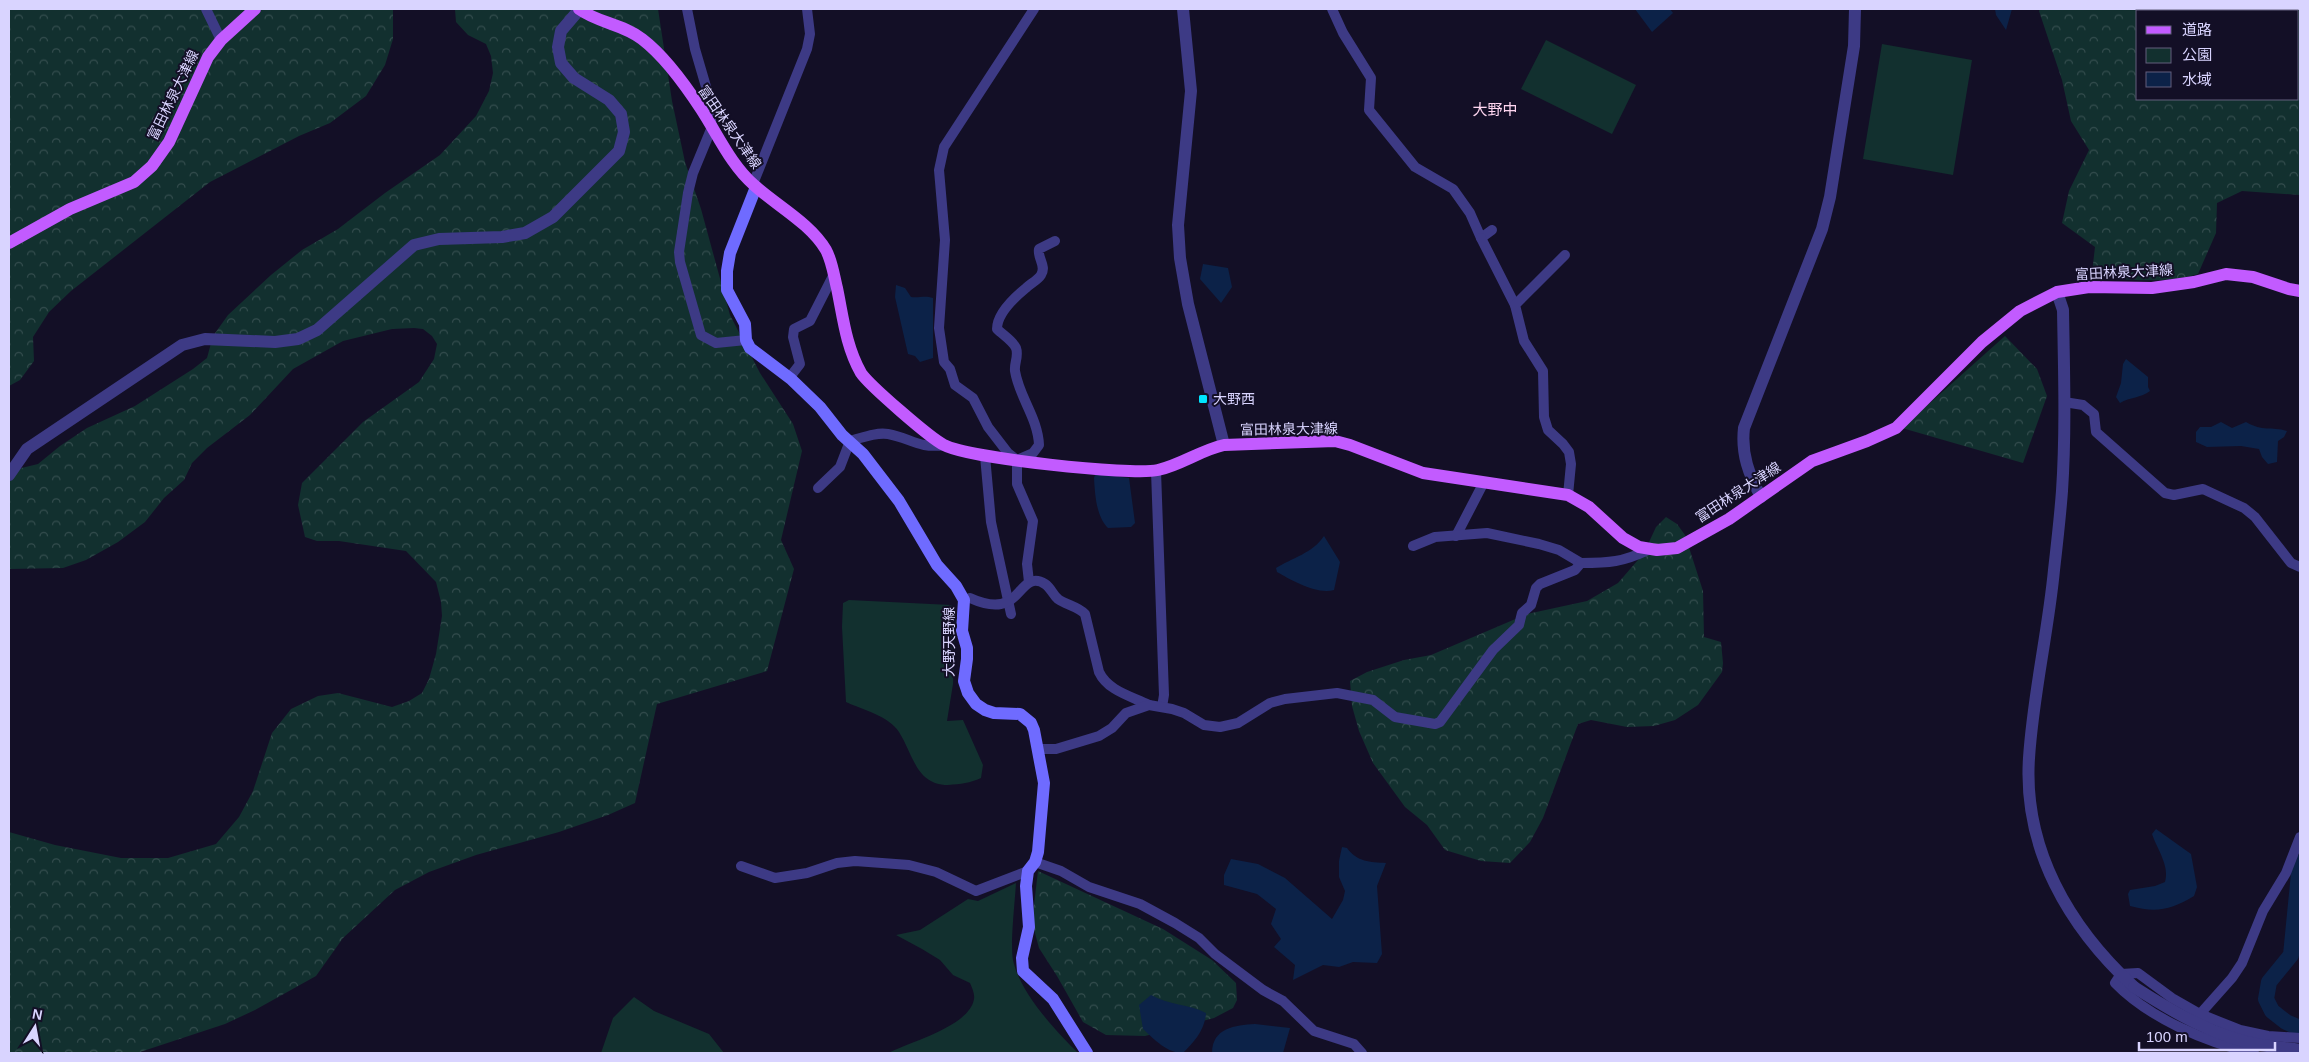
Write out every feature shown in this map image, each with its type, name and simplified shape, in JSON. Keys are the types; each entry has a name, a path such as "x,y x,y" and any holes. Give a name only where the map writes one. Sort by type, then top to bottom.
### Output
{"main road":[{"name":"富田林泉大津線","path":"9,243 70,209 134,182 152,166 169,142 208,57 221,40 255,9"},
{"name":"富田林泉大津線","path":"579,9 593,18 626,28 656,51 700,108 724,148 754,186 807,228 826,250 834,274 848,344 862,374 877,390 945,445 985,456 1109,470 1156,471 1207,449 1224,445 1335,441 1423,473 1568,495 1589,507 1623,538 1639,547 1648,550 1678,548 1729,519 1812,461 1896,428 1982,342 2020,312 2057,292 2089,287 2152,288 2194,282 2226,274 2252,277 2289,289 2300,290"},
{"path":"746,340 745,324 728,290 727,271 730,253 754,186"},
{"name":"大野天野線","path":"746,340 750,348 790,377 820,407 842,436 850,441 893,494 937,565 961,594 964,607 962,631 966,648 964,681 968,693 976,704 994,713 1020,714 1026,718 1034,730 1044,783 1038,852 1031,867 1026,886 1030,927 1022,951 1024,971 1053,999 1087,1053"}],"street":[{"path":"206,9 221,40"},
{"path":"9,475 28,449 182,346 205,340 275,342 298,339 317,330 414,245 439,239 502,237 525,233 553,216 619,151 624,132 621,114 609,100 574,78 561,63 558,47 561,31 579,9"},
{"path":"687,9 694,49 707,90 712,126 693,173 688,193 679,252 680,262 701,335 716,343 746,340"},
{"path":"754,186 806,49 810,34 807,9"},
{"path":"1029,582 1027,564 1033,521 1018,484 1017,460 1008,453 988,427 973,398 955,386 950,369 944,362 939,328 945,240 938,170 944,147 1034,9"},
{"path":"1183,9 1190,91 1178,225 1180,258 1188,304 1224,445"},
{"path":"1332,9 1343,33 1371,78 1369,110 1415,167 1452,189 1470,213 1515,305 1524,340 1543,371 1544,416 1548,430 1569,452 1571,464 1568,495"},
{"path":"1761,497 1750,477 1744,458 1742,442 1744,428 1822,229 1830,197 1854,46 1855,9"},
{"path":"1481,238 1492,230"},
{"path":"1017,460 1033,453 1040,445 1039,437 1037,427 1015,372 1018,353 1015,346 998,329 998,322 1021,292 1041,275 1043,267 1038,254 1039,249 1055,241"},
{"path":"1515,305 1565,255"},
{"path":"790,377 800,364 793,337 794,330 810,321 834,274"},
{"path":"2057,292 2063,310 2064,402 2062,491 2053,584 2029,759 2030,800 2035,831 2044,864 2062,900 2085,935 2134,986 2172,1011 2215,1031 2260,1045 2299,1042"},
{"path":"2064,402 2083,405 2094,414 2096,432 2165,493 2174,495 2202,489 2244,508 2255,517 2291,563 2300,567"},
{"path":"818,488 840,467 850,441 872,435 888,434 930,448 945,445"},
{"path":"985,456 990,522 1011,614"},
{"path":"1156,471 1164,695 1162,707"},
{"path":"1456,536 1484,482"},
{"path":"1412,546 1435,538 1486,533 1559,550 1581,563 1611,563 1627,560 1648,550"},
{"path":"970,598 981,603 998,605 1008,602 1029,582 1037,581 1045,584 1057,598 1080,609 1084,614 1099,672 1103,680 1110,687 1149,705 1184,713 1204,724 1220,727 1238,723 1270,703 1285,699 1337,693 1373,700 1395,717 1435,724 1440,722 1493,650 1519,625 1522,613 1531,605 1536,588 1540,584 1575,570 1581,563"},
{"path":"1037,748 1056,749 1099,736 1112,728 1126,713 1149,705"},
{"path":"1041,768 1056,749"},
{"path":"2200,1014 2232,978 2242,963 2263,911 2286,873 2300,837"},
{"path":"741,866 775,878 807,873 855,861 909,865 936,872 976,892 1031,867 1061,871 1089,887 1140,904 1175,923 1198,938 1215,954 1263,990 1283,1001 1314,1031 1354,1044 1362,1053"},
{"path":"2121,974 2138,973 2172,998 2200,1014 2240,1030 2299,1042"},
{"path":"2121,974 2115,983 2131,999 2192,1033 2225,1046 2254,1053"},
{"path":"2290,1053 2299,1042"}],"green space":[{"path":"9,9 393,9 393,39 385,65 366,96 330,123 299,136 210,182 71,291 49,312 33,337 34,361 20,380 9,386"},
{"path":"455,9 658,9 672,101 685,162 701,209 730,315 760,373 793,424 802,451 781,540 794,569 767,671 657,704 635,803 608,815 559,832 476,855 429,872 395,890 343,938 316,976 255,1010 225,1024 137,1053 9,1053 9,832 55,845 121,858 168,858 216,844 239,817 253,791 272,733 291,709 318,696 338,693 392,707 409,701 422,693 429,679 436,654 442,616 436,582 406,551 339,541 317,541 305,537 298,505 302,483 363,422 419,382 434,359 437,344 432,336 423,329 392,329 343,341 293,369 250,415 207,448 192,463 184,480 164,498 145,522 118,542 86,560 63,568 9,569 9,471 38,464 87,428 135,406 193,369 207,358 213,336 228,315 271,275 302,250 338,229 385,193 440,155 476,116 489,91 493,73 491,56 486,44 468,35 456,22"},
{"path":"2040,9 2300,9 2300,195 2242,191 2217,203 2216,233 2198,274 2173,279 2130,280 2092,273 2095,247 2062,223 2069,191 2089,150 2071,121 2062,80 2039,11"},
{"path":"1546,40 1636,85 1612,134 1521,89"},
{"path":"1882,44 1972,60 1953,175 1863,159"},
{"path":"2005,336 2037,369 2047,396 2023,463 1902,428"},
{"path":"1666,517 1677,524 1685,535 1703,591 1704,637 1721,642 1722,672 1698,705 1675,720 1654,726 1627,727 1591,720 1578,724 1543,818 1530,842 1510,863 1481,861 1445,850 1427,825 1405,807 1373,763 1359,731 1352,706 1350,681 1367,672 1404,660 1431,655 1527,614 1587,601 1618,583 1644,553 1656,527"},
{"path":"849,600 951,605 956,611 953,684 947,721 963,720 983,765 981,778 965,783 948,785 937,784 929,780 917,767 895,726 875,714 846,702 842,627 843,603"},
{"path":"1038,871 1163,929 1212,960 1236,983 1237,1000 1233,1008 1214,1018 1145,1036 1106,1035 1083,1022 1039,948 1032,922"},
{"path":"1016,883 1012,944 1013,960 1017,973 1040,1010 1078,1053 888,1053 951,1025 970,1009 974,999 970,983 953,975 940,960 896,935 920,930 968,899 978,901"},
{"path":"634,997 654,1011 709,1034 724,1053 601,1053 613,1018"}],"water":[{"path":"1635,9 1670,9 1673,13 1652,32"},
{"path":"1995,9 2012,9 2006,30 1996,15"},
{"path":"1203,264 1228,268 1232,287 1221,303 1200,279"},
{"path":"896,285 905,288 911,297 933,298 933,358 920,362 915,356 908,354 895,297"},
{"path":"2126,359 2148,377 2150,391 2120,403 2116,397 2121,383 2123,364"},
{"path":"2221,422 2232,428 2246,422 2257,427 2287,431 2284,437 2278,441 2277,462 2268,464 2262,457 2259,449 2241,446 2207,447 2196,442 2196,432 2200,427 2211,427"},
{"path":"1095,475 1129,478 1135,523 1131,527 1108,528 1104,523 1097,504 1095,491 1094,478"},
{"path":"1324,536 1340,562 1334,590 1312,589 1277,572 1276,568 1314,547"},
{"path":"2156,829 2191,854 2197,887 2194,896 2163,909 2156,910 2130,906 2128,894 2130,890 2155,886 2165,882 2166,870 2152,834"},
{"path":"1342,847 1347,848 1360,859 1386,863 1377,886 1382,954 1377,963 1353,962 1339,967 1323,965 1293,980 1295,965 1274,947 1281,939 1271,924 1276,909 1257,894 1224,885 1224,875 1231,859 1258,864 1285,878 1332,919 1343,900 1345,891 1339,877 1339,861"},
{"path":"1151,995 1164,1001 1206,1013 1204,1025 1195,1040 1183,1053 1166,1048 1143,1029 1139,1005"},
{"path":"1255,1024 1290,1028 1283,1053 1212,1053 1213,1045 1220,1033 1240,1025"}],"waterway":[{"path":"2300,863 2291,955 2269,982 2266,999 2272,1011 2286,1022 2300,1028"}],"place":[{"name":"大野西","path":"1203,399"}],"district":[{"name":"大野中","path":"1495,109"}]}
